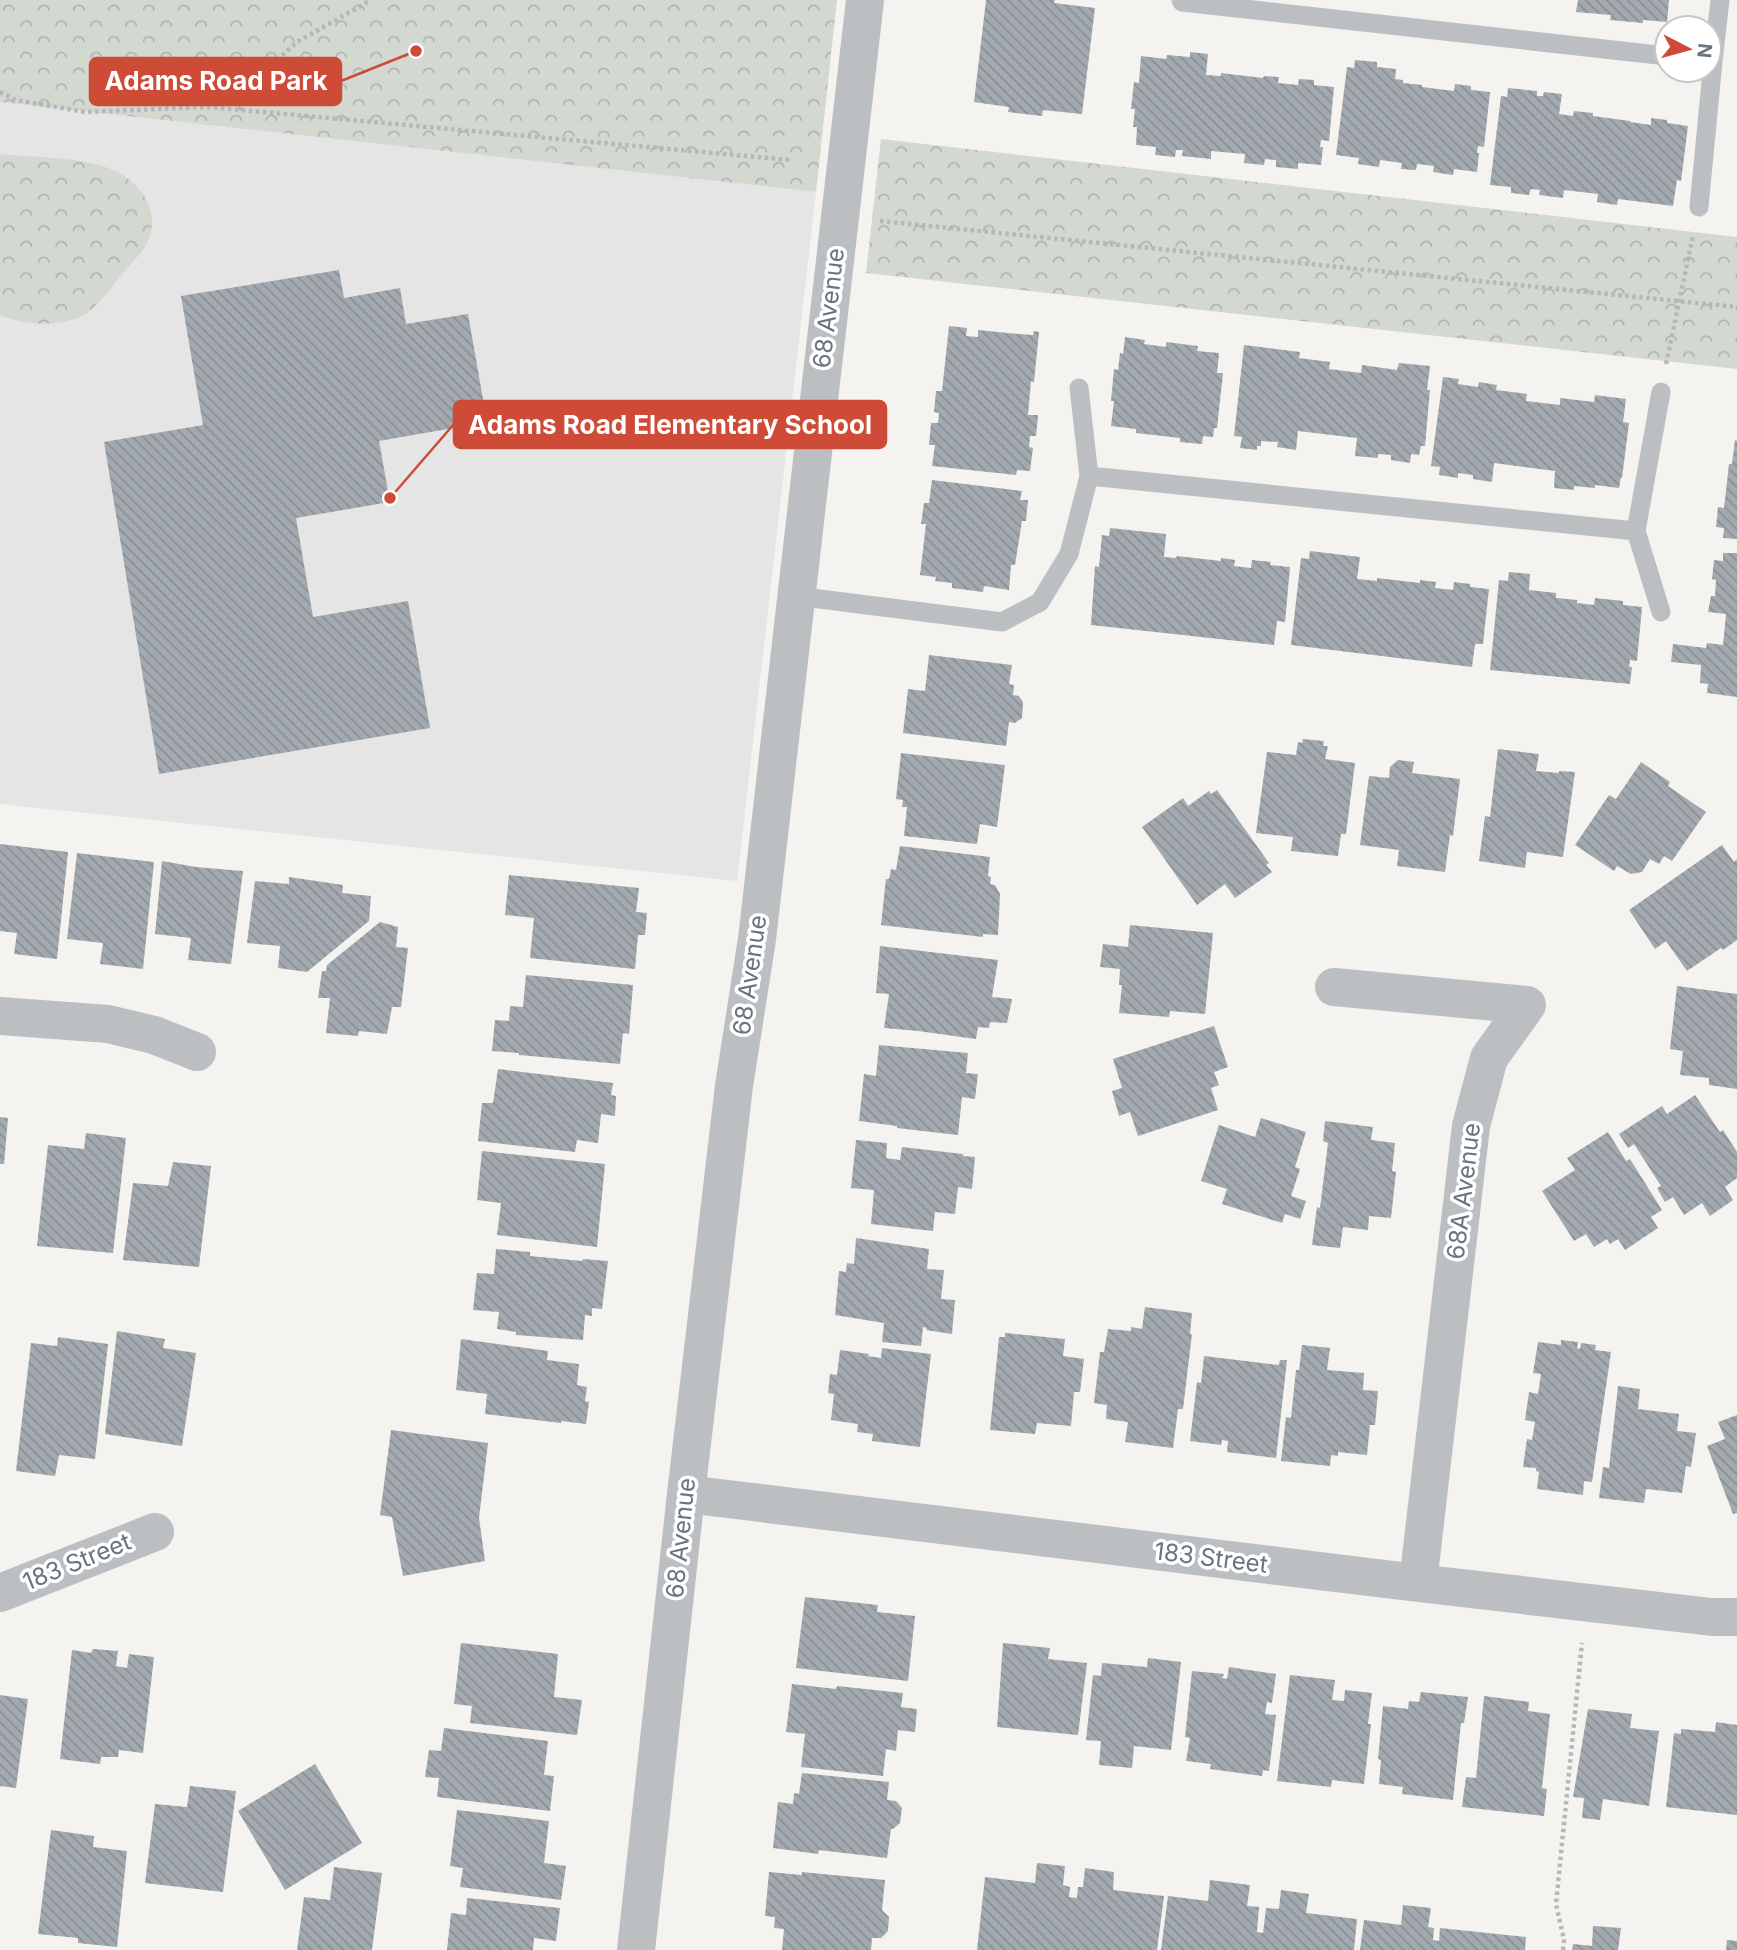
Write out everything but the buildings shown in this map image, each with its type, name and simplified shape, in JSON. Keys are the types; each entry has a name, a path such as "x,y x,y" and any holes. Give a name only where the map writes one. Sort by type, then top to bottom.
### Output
{"street":[{"name":"68 Avenue","path":"636,1950 686,1494 734,1086 757,939 865,0"},
{"name":"68A Avenue","path":"1334,987 1527,1004 1489,1058 1471,1126 1418,1583"},
{"path":"0,1016 108,1024 154,1035 197,1052"},
{"name":"183 Street","path":"686,1494 1418,1583 1737,1617"},
{"name":"183 Street","path":"0,1593 155,1532"}],"lane":[{"path":"1181,0 1653,54"},
{"path":"1699,206 1709,84"},
{"path":"796,596 1002,622 1040,602 1069,554 1089,476 1079,388"},
{"path":"1661,393 1636,531 1661,612"},
{"path":"1089,476 1636,531"}],"path":[{"path":"239,110 262,74 297,42 371,0"},
{"path":"0,92 16,100 85,112 208,107 790,160"},
{"path":"1661,393 1699,206"},
{"path":"876,220 1737,307"},
{"path":"1563,1950 1564,1941 1556,1904 1583,1631"}],"shaded area":[{"path":"0,102 816,192 737,881 0,804"}],"green space":[{"path":"0,0 837,0 816,192 0,102"},
{"path":"881,139 1737,237 1737,369 866,273"},
{"path":"0,154 79,161 109,168 130,181 145,197 152,216 152,226 145,247 101,300 83,315 60,323 47,324 22,322 0,315"}],"place":[{"name":"Adams Road Park","path":"416,51"},
{"name":"Adams Road Elementary School","path":"390,498"}]}
